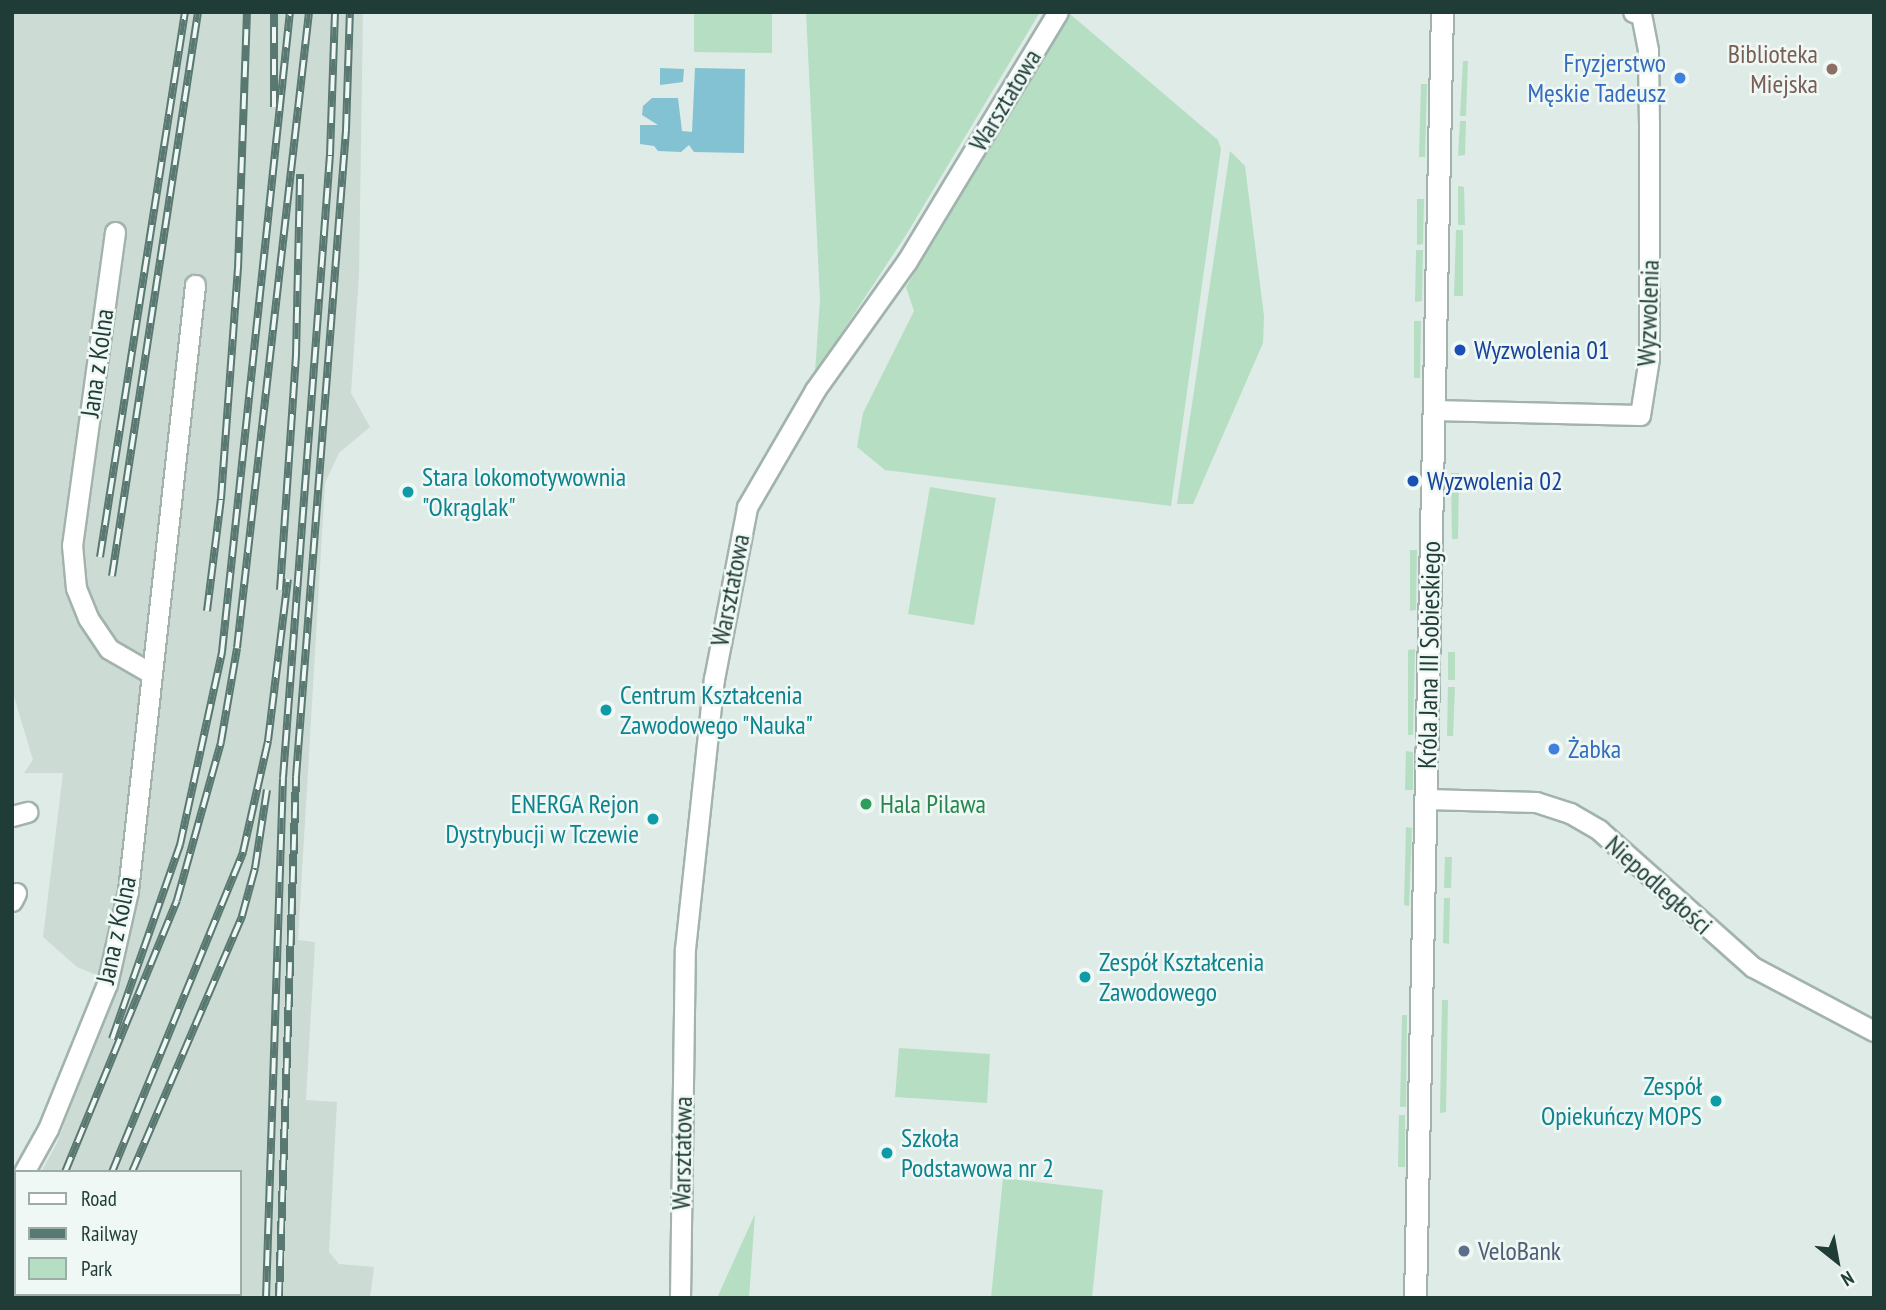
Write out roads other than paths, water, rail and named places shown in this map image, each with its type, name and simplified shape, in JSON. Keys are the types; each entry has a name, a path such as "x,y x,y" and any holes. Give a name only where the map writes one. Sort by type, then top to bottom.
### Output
{"street":[{"name":"Warsztatowa","path":"680,1298 685,948 714,679 747,506 815,390 907,261 1058,12"},
{"name":"Króla Jana III Sobieskiego","path":"1415,1298 1442,12"},
{"name":"Wyzwolenia","path":"1433,411 1640,415 1649,358 1648,50 1642,14 1633,12"},
{"name":"Jana z Kolna","path":"115,232 72,545 76,588 88,618 109,649 149,672"},
{"name":"Jana z Kolna","path":"25,1170 48,1129 107,984 128,891 149,672 195,285"},
{"name":"Niepodległości","path":"1426,799 1536,802 1570,813 1599,830 1753,967 1874,1031"}],"water":[{"path":"660,68 684,69 683,82 660,85"},
{"path":"695,68 745,69 744,153 694,152 689,145 681,152 658,151 654,146 640,144 640,125 658,125 642,115 643,106 652,98 678,98 682,131 692,132"}],"railway":[{"path":"100,557 185,12"},
{"path":"112,576 198,12"},
{"path":"207,611 221,499 238,269 247,12"},
{"path":"274,12 274,107"},
{"path":"112,1039 180,845 222,652 290,12"},
{"path":"66,1170 177,900 221,742 237,648 309,12"},
{"path":"266,1298 283,778 330,155 335,12"},
{"path":"279,1298 296,777 346,130 350,12"},
{"path":"280,590 296,355 300,174"},
{"path":"113,1170 243,852 268,741 288,579"},
{"path":"133,1170 242,916 255,868 267,790"},
{"path":"12,1278 14,1274"}],"place":[{"name":"Biblioteka Miejska","path":"1832,69"},
{"name":"Fryzjerstwo Męskie Tadeusz","path":"1680,78"},
{"name":"Wyzwolenia 01","path":"1460,350"},
{"name":"Wyzwolenia 02","path":"1413,481"},
{"name":"Stara lokomotywownia \"Okrąglak\"","path":"408,492"},
{"name":"Centrum Kształcenia Zawodowego \"Nauka\"","path":"606,710"},
{"name":"Żabka","path":"1554,749"},
{"name":"Hala Pilawa","path":"866,804"},
{"name":"ENERGA Rejon Dystrybucji w Tczewie","path":"653,819"},
{"name":"Zespół Kształcenia Zawodowego","path":"1085,977"},
{"name":"Zespół Opiekuńczy MOPS","path":"1716,1101"},
{"name":"Szkoła Podstawowa nr 2","path":"887,1153"},
{"name":"VeloBank","path":"1464,1251"}]}
